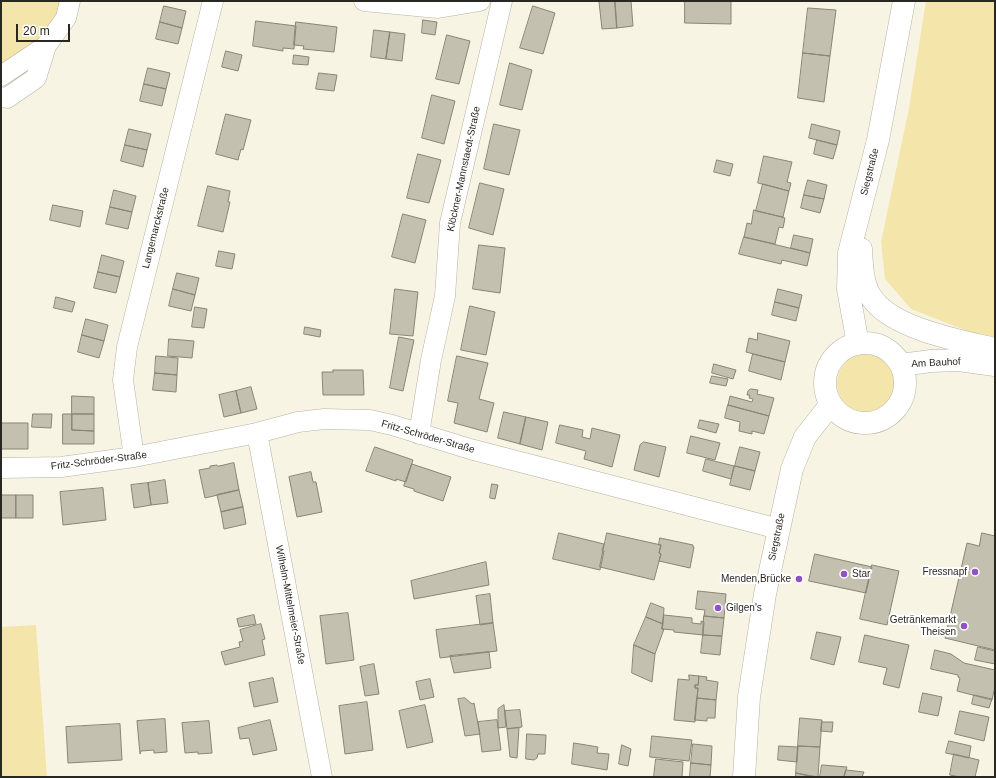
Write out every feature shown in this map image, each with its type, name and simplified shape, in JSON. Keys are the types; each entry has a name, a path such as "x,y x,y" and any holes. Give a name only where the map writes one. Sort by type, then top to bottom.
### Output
{"main road":[{"name":"Siegstraße","path":"858,344 848,289 849,253 878,140 904,1"},
{"path":"859,217 862,268 865,285 873,301 884,312 906,323 942,336 995,349"},
{"path":"870,343 883,347 893,355 901,365 904,377 904,389 900,401 893,411 883,418 872,422 860,422 849,419 839,413 831,404 826,392 825,380 828,367 835,356 845,348 858,344 870,343"},
{"name":"Am Bauhof","path":"901,365 931,361 958,360 995,365"},
{"name":"Siegstraße","path":"744,777 748,696 765,594 792,468 805,436 831,404"}],"street":[{"path":"1,97 7,98 36,78 46,46 66,18 70,1"},
{"name":"Langemarckstraße","path":"134,457 123,380 127,347 213,1"},
{"path":"364,1 438,8 480,1"},
{"name":"Klöckner-Mannstaedt-Straße","path":"419,434 431,360 445,296 450,222 502,1"},
{"path":"1,76 46,46"},
{"name":"Fritz-Schröder-Straße","path":"1,468 60,467 134,457 257,433 298,422 324,418 370,420 392,425 470,449 779,529"},
{"name":"Wilhelm-Mittelmeier-Straße","path":"257,433 322,777"}],"shaded area":[{"path":"1,1 63,1 48,34 1,64"},
{"path":"926,1 995,1 995,340 985,338 911,309 885,279 881,242 909,108"},
{"path":"866,354 882,359 890,367 895,383 890,399 882,407 866,412 850,407 842,399 837,383 842,367 850,359"},
{"path":"36,625 47,777 1,777 1,627"}],"building":[{"path":"615,1 617,28 602,29 599,2"},
{"path":"615,1 631,1 633,26 617,28"},
{"path":"685,1 731,1 731,24 685,23"},
{"path":"164,6 186,11 182,28 160,22"},
{"path":"533,6 555,13 543,54 520,48"},
{"path":"808,8 836,10 830,56 803,53"},
{"path":"423,20 437,22 435,35 422,33"},
{"path":"256,21 296,26 294,49 283,48 283,51 253,46"},
{"path":"160,22 182,28 178,44 156,39"},
{"path":"296,22 337,27 334,52 303,49 304,46 294,45"},
{"path":"374,30 390,32 386,59 371,57"},
{"path":"390,32 405,34 402,61 386,59"},
{"path":"447,35 470,41 459,84 436,79"},
{"path":"226,51 242,55 238,71 222,67"},
{"path":"803,53 830,56 824,102 798,98"},
{"path":"294,55 309,57 308,65 293,64"},
{"path":"510,63 532,70 522,110 500,105"},
{"path":"148,68 170,73 166,89 144,84"},
{"path":"319,73 337,75 334,91 316,89"},
{"path":"144,84 166,89 162,106 140,101"},
{"path":"432,95 455,101 444,144 422,138"},
{"path":"226,114 251,120 243,150 241,149 238,160 216,154"},
{"path":"494,124 520,130 509,175 484,169"},
{"path":"812,124 840,131 837,145 809,138"},
{"path":"129,129 151,134 147,150 125,145"},
{"path":"817,140 837,145 833,159 814,154"},
{"path":"125,145 147,150 143,167 121,161"},
{"path":"418,154 441,160 429,203 407,198"},
{"path":"764,156 792,162 787,182 791,183 789,191 758,183"},
{"path":"717,160 733,164 730,176 714,172"},
{"path":"808,180 827,185 824,199 804,195"},
{"path":"480,183 504,189 493,235 469,228"},
{"path":"763,184 789,191 783,217 756,211"},
{"path":"208,186 230,191 228,202 230,202 223,232 198,226"},
{"path":"114,190 136,196 132,212 110,207"},
{"path":"804,195 824,199 820,213 801,208"},
{"path":"53,205 83,211 80,227 50,220"},
{"path":"110,207 132,212 128,229 106,224"},
{"path":"754,210 785,218 783,228 779,227 775,244 744,237 747,223 751,224"},
{"path":"403,214 426,220 415,263 392,257"},
{"path":"794,235 813,239 810,253 791,248"},
{"path":"744,237 810,253 807,266 782,260 781,264 739,254"},
{"path":"479,245 505,248 500,293 473,289"},
{"path":"219,251 235,254 232,269 216,266"},
{"path":"102,255 124,261 120,277 98,272"},
{"path":"98,272 120,277 116,293 94,288"},
{"path":"177,273 199,278 195,295 173,289"},
{"path":"173,289 195,295 191,311 169,306"},
{"path":"395,289 418,292 413,336 390,334"},
{"path":"778,289 802,295 799,308 775,302"},
{"path":"56,297 75,302 72,312 54,308"},
{"path":"775,302 799,308 796,321 772,315"},
{"path":"470,306 495,312 486,355 461,350"},
{"path":"195,307 207,309 204,328 192,327"},
{"path":"86,319 108,325 104,341 82,335"},
{"path":"305,327 321,330 320,337 304,334"},
{"path":"758,333 790,341 785,362 746,352 749,338 757,340"},
{"path":"82,335 104,341 99,358 78,352"},
{"path":"399,337 414,340 403,391 390,388"},
{"path":"169,339 194,341 192,358 168,356"},
{"path":"753,354 785,362 781,380 749,371"},
{"path":"156,356 178,358 177,375 155,373"},
{"path":"457,356 488,363 479,399 494,403 487,432 454,423 458,403 448,401"},
{"path":"714,364 736,370 733,379 712,373"},
{"path":"333,370 363,370 364,395 323,395 322,372 333,372"},
{"path":"155,373 177,375 176,392 153,390"},
{"path":"712,376 728,379 726,386 710,383"},
{"path":"251,387 257,409 241,413 236,391"},
{"path":"751,389 758,390 757,394 774,398 769,416 728,405 730,396 752,402 753,399 749,398 750,395 747,395 748,391"},
{"path":"236,391 241,413 224,417 219,395"},
{"path":"72,396 94,397 94,414 72,414"},
{"path":"728,405 769,416 764,434 752,431 752,434 739,431 740,422 725,418"},
{"path":"504,412 526,417 520,444 498,438"},
{"path":"33,414 52,414 51,428 32,427"},
{"path":"63,414 72,414 72,430 94,431 94,444 63,444"},
{"path":"72,414 94,414 94,431 72,430"},
{"path":"526,417 548,422 542,450 520,444"},
{"path":"700,420 719,424 716,433 698,428"},
{"path":"1,423 28,423 28,449 1,449"},
{"path":"560,425 583,430 582,437 590,439 592,428 620,435 612,467 584,459 586,451 556,443"},
{"path":"691,436 720,443 715,460 687,453"},
{"path":"644,442 666,447 659,477 634,470 640,445"},
{"path":"375,447 413,460 406,482 396,479 396,481 366,471"},
{"path":"740,447 760,452 755,471 735,466"},
{"path":"706,459 734,466 731,479 703,471"},
{"path":"234,463 239,490 205,498 199,470 210,468 210,466"},
{"path":"412,464 451,477 443,501 404,486"},
{"path":"735,466 755,471 750,490 730,485"},
{"path":"311,472 313,482 316,482 322,512 297,517 289,477"},
{"path":"165,480 168,503 151,505 148,483"},
{"path":"148,483 151,505 134,508 131,485"},
{"path":"492,484 498,485 495,499 490,498"},
{"path":"103,488 106,520 63,525 60,492"},
{"path":"239,490 243,507 221,512 217,495"},
{"path":"1,495 16,495 16,518 1,518"},
{"path":"16,495 33,495 33,518 16,518"},
{"path":"243,507 246,524 224,529 221,512"},
{"path":"559,533 604,544 600,570 553,559"},
{"path":"607,533 661,545 659,553 661,554 654,580 600,567"},
{"path":"982,533 995,536 995,650 945,638 967,543 979,546"},
{"path":"660,538 693,545 694,547 690,568 659,561 661,554 659,553 661,545 659,545"},
{"path":"815,554 872,567 866,593 809,581"},
{"path":"486,562 489,585 414,599 411,581"},
{"path":"872,565 899,571 887,625 860,619"},
{"path":"698,591 726,594 724,618 704,616 705,610 696,609"},
{"path":"490,594 493,623 480,625 476,596"},
{"path":"651,603 664,608 663,624 646,617"},
{"path":"348,613 354,660 326,664 320,616"},
{"path":"254,615 256,624 239,627 237,619"},
{"path":"664,615 692,618 692,623 701,624 701,621 704,622 703,635 674,632 674,630 662,629"},
{"path":"704,616 724,618 722,636 703,635"},
{"path":"646,617 663,624 662,629 664,629 655,654 634,645"},
{"path":"493,623 497,651 440,658 436,630"},
{"path":"261,624 265,639 262,640 265,655 225,665 221,652 240,647 239,642 243,641 240,630"},
{"path":"817,632 841,637 834,665 811,659"},
{"path":"703,635 722,636 720,655 701,653"},
{"path":"865,635 909,645 899,688 883,684 887,668 859,662"},
{"path":"634,645 655,654 652,682 632,673"},
{"path":"978,647 995,651 995,664 975,660"},
{"path":"935,650 951,654 964,663 995,670 995,687 992,700 957,691 960,678 958,675 931,669"},
{"path":"489,652 491,668 454,673 450,656"},
{"path":"374,664 379,694 365,696 360,667"},
{"path":"689,675 699,676 698,685 695,685 695,688 698,688 695,722 674,720 678,679 689,680"},
{"path":"699,676 707,677 706,680 718,682 716,700 697,698 698,688 695,688 695,685 698,685"},
{"path":"273,678 278,702 254,707 249,683"},
{"path":"430,679 434,697 420,700 416,682"},
{"path":"923,693 942,697 938,716 919,712"},
{"path":"974,695 992,699 989,708 972,704"},
{"path":"465,698 472,704 474,703 480,734 465,736 458,699"},
{"path":"697,698 716,700 715,718 707,718 707,721 695,720"},
{"path":"367,702 373,750 345,754 339,706"},
{"path":"425,705 433,742 407,748 399,711"},
{"path":"504,705 506,727 498,728 498,709"},
{"path":"520,710 522,727 507,729 505,711"},
{"path":"960,711 989,717 984,741 955,734"},
{"path":"800,718 822,720 820,747 798,746"},
{"path":"165,719 167,752 154,753 154,750 141,751 140,754 137,721"},
{"path":"270,720 277,750 253,755 249,738 240,739 238,728"},
{"path":"497,720 501,750 482,752 478,722"},
{"path":"209,721 212,753 185,753 182,723"},
{"path":"822,722 833,722 832,732 821,731"},
{"path":"120,724 122,760 68,763 66,727"},
{"path":"519,728 517,758 510,757 507,729"},
{"path":"527,734 546,735 545,754 538,754 537,758 534,760 526,759"},
{"path":"652,736 692,740 689,761 650,757"},
{"path":"949,741 971,746 969,758 946,753"},
{"path":"574,743 598,747 597,753 609,754 607,770 572,764"},
{"path":"693,744 712,746 711,765 691,763"},
{"path":"622,745 631,749 628,766 619,764"},
{"path":"779,746 798,747 797,762 778,760"},
{"path":"798,746 820,747 818,777 796,773"},
{"path":"954,754 979,760 975,777 950,775"},
{"path":"656,759 683,762 682,777 654,777"},
{"path":"691,763 711,765 710,777 690,777"},
{"path":"822,765 847,767 844,777 820,777"},
{"path":"846,770 864,772 862,777 844,777"},
{"path":"796,773 813,777 796,777"}],"place":[{"name":"Fressnapf","path":"975,572"},
{"name":"Star","path":"844,574"},
{"name":"Menden,Brücke","path":"799,579"},
{"name":"Gilgen's","path":"718,608"},
{"name":"Getränkemarkt Theisen","path":"964,626"}]}
